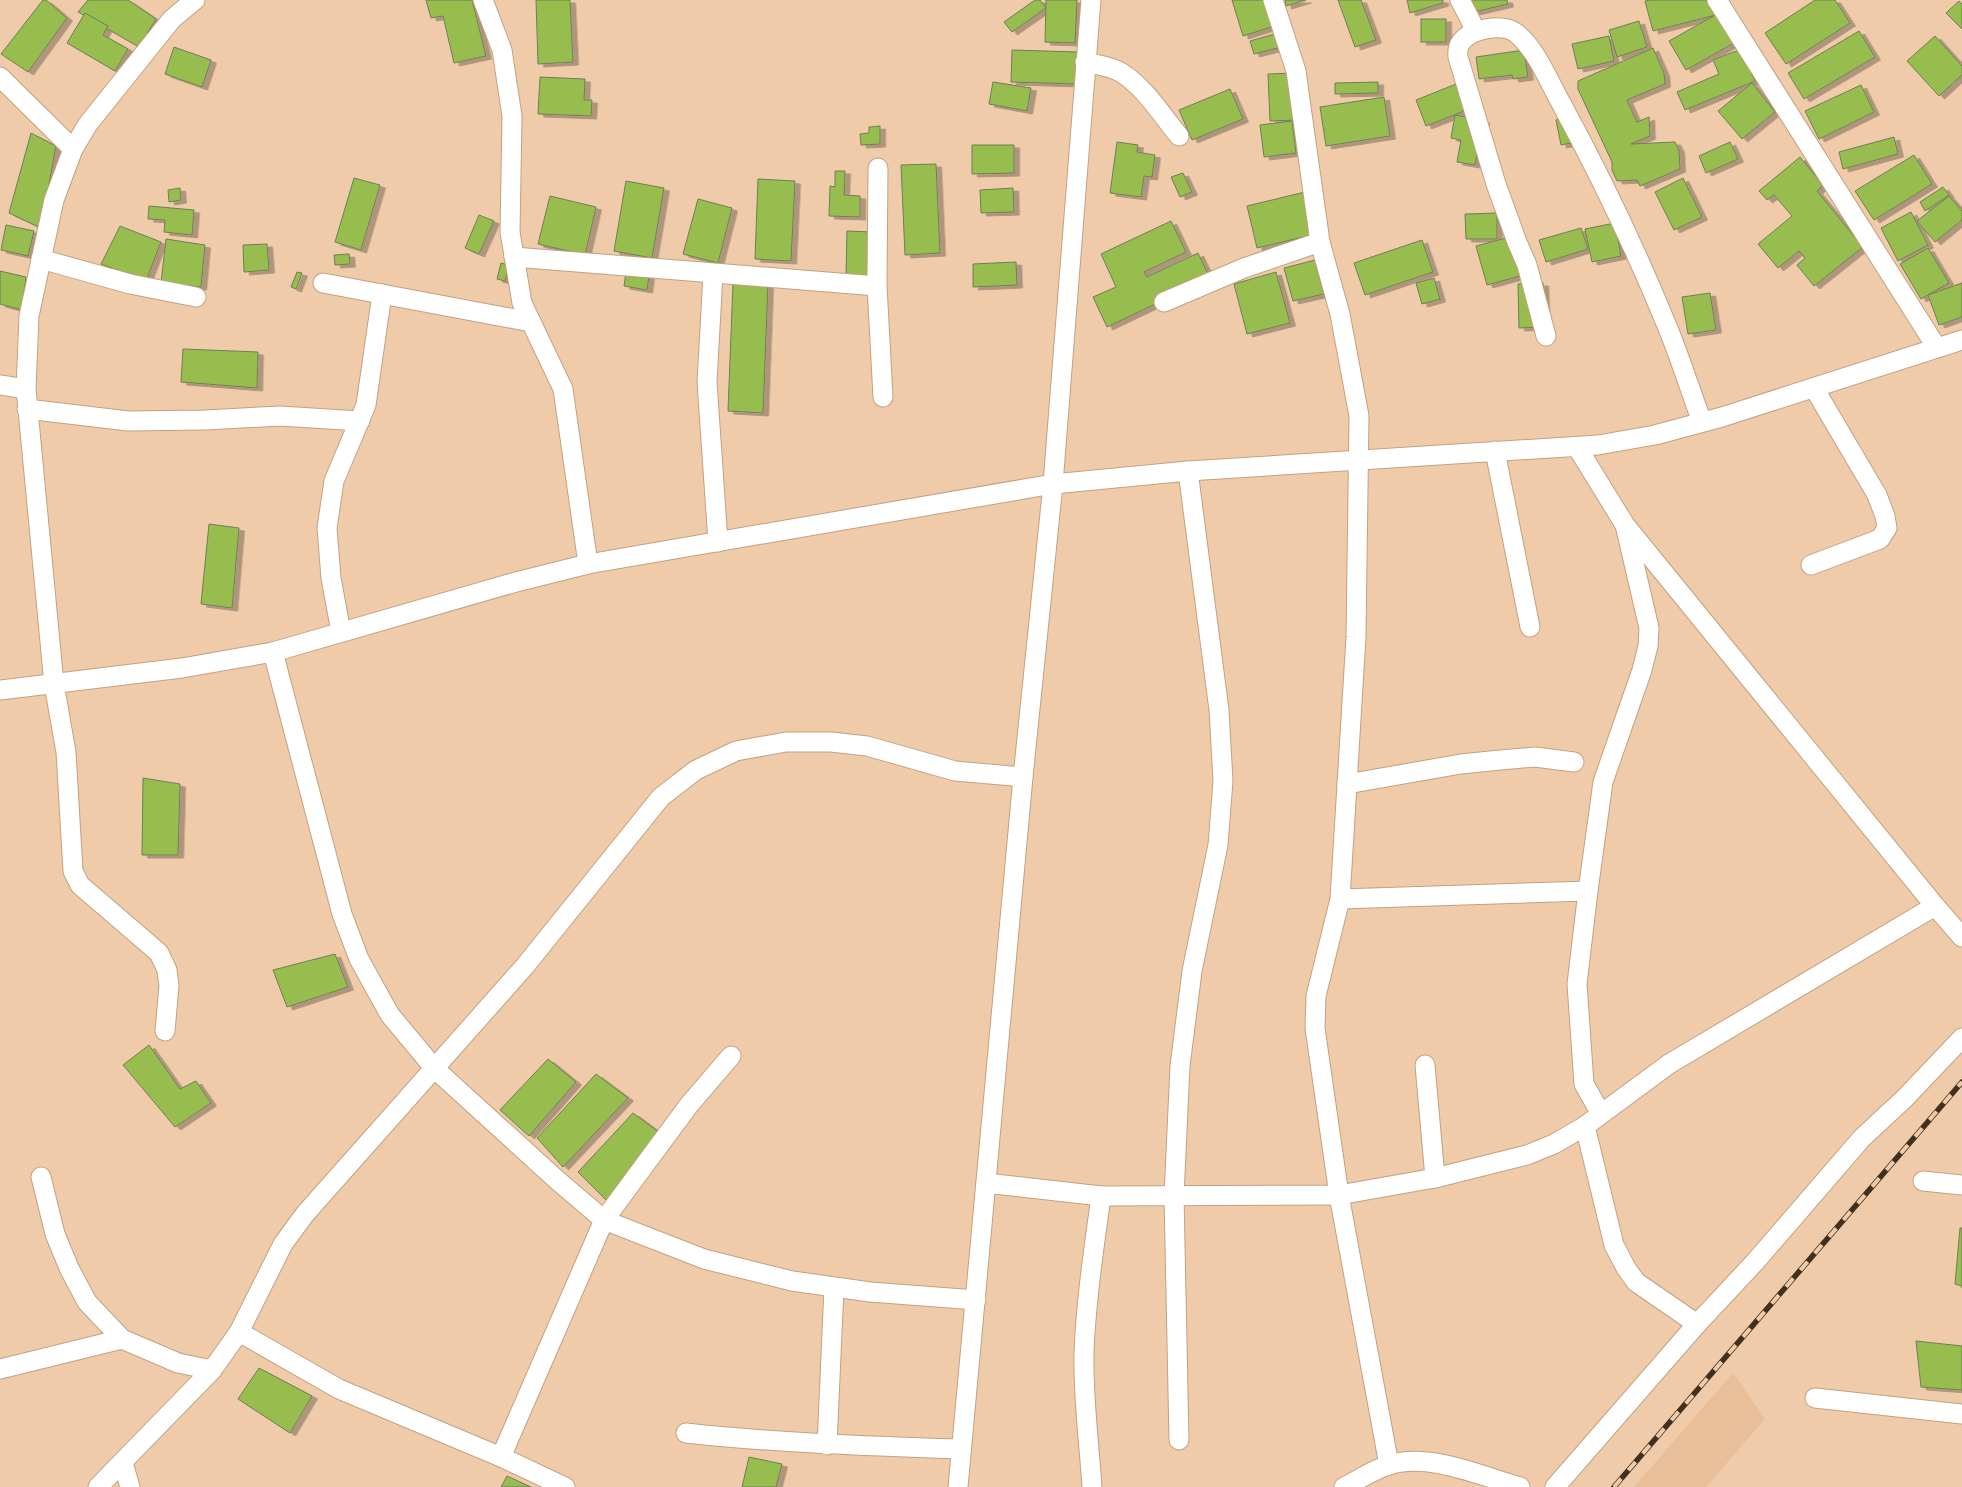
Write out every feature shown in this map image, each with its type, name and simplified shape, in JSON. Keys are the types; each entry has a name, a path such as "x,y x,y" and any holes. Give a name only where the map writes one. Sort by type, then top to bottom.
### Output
{"street":[{"path":"165,1030 169,986 167,970 159,953 80,885 74,871 66,752 54,684 26,390 29,316 54,200 73,148 88,124 172,19 195,0"},
{"path":"483,0 502,50 512,116 510,232 519,293 563,388 588,564"},
{"path":"958,1487 1023,777 1052,484 1091,0"},
{"path":"1273,0 1296,72 1320,242 1340,314 1359,416 1357,628 1340,899 1316,996 1315,1028 1339,1195 1389,1465"},
{"path":"1460,0 1476,31"},
{"path":"1717,0 1937,348"},
{"path":"1546,336 1527,265 1496,184 1458,56 1457,48 1462,40 1476,31 1500,28 1514,32 1529,46 1583,144 1646,278 1668,327 1702,422"},
{"path":"1085,62 1108,66 1122,72 1140,88 1179,136"},
{"path":"0,77 73,148"},
{"path":"878,168 877,286 883,397"},
{"path":"1164,302 1244,268 1320,242"},
{"path":"514,257 675,268 713,274 877,286"},
{"path":"41,259 130,284 196,297"},
{"path":"713,274 706,382 718,542"},
{"path":"323,283 531,322"},
{"path":"341,632 331,578 327,528 334,481 366,405 382,294"},
{"path":"0,690 182,668 273,652 507,585 588,564 1052,484 1188,471 1359,459 1598,446 1655,435 1702,422 1962,340"},
{"path":"0,385 26,390"},
{"path":"1812,565 1880,539 1887,528 1877,494 1814,388"},
{"path":"27,409 128,420 205,420 280,416 360,420"},
{"path":"1577,447 1625,525 1962,937"},
{"path":"1495,451 1530,627"},
{"path":"1179,1440 1174,1196 1180,1066 1192,970 1218,845 1223,781 1219,710 1188,471"},
{"path":"1601,1114 1584,1084 1577,984 1604,782 1642,670 1648,646 1649,628 1625,525"},
{"path":"273,652 342,914 359,959 390,1015 435,1069 604,1220 704,1259 792,1281 870,1292 976,1300"},
{"path":"98,1487 212,1370 239,1332 283,1244 305,1214 525,966 661,797 696,770 736,751 786,742 832,742 867,746 954,771 1023,777"},
{"path":"1347,784 1462,764 1500,760 1535,757 1574,762"},
{"path":"1340,899 1588,891"},
{"path":"986,1182 1101,1196 1339,1195 1435,1178 1526,1155 1554,1144 1584,1126 1669,1064 1935,906"},
{"path":"1555,1487 1697,1324 1755,1262 1862,1138 1905,1098 1962,1038"},
{"path":"501,1457 604,1220 690,1105 731,1056"},
{"path":"1425,1065 1435,1178"},
{"path":"1584,1126 1614,1245 1626,1268 1636,1282 1697,1324"},
{"path":"41,1177 56,1234 69,1268 87,1302 122,1339 178,1363 212,1370"},
{"path":"1923,1181 1962,1185"},
{"path":"1092,1487 1084,1390 1084,1353 1087,1309 1101,1196"},
{"path":"827,1445 834,1288"},
{"path":"239,1332 340,1389 501,1457 565,1487"},
{"path":"0,1368 122,1339"},
{"path":"1815,1398 1962,1414"},
{"path":"686,1433 827,1445 961,1449"},
{"path":"1344,1487 1389,1465 1415,1460 1432,1461 1520,1487"},
{"path":"123,1463 130,1487"}],"shaded area":[{"path":"1733,1373 1765,1419 1706,1487 1634,1487"}],"building":[{"path":"43,0 46,0 67,18 28,72 1,54"},
{"path":"88,0 128,0 156,19 139,47 78,12"},
{"path":"426,0 472,0 486,56 454,63 443,16 431,18"},
{"path":"536,0 570,0 573,62 538,64"},
{"path":"1035,0 1040,0 1046,8 1012,32 1004,22"},
{"path":"1046,0 1077,0 1075,43 1045,42"},
{"path":"1232,0 1277,0 1284,23 1243,36"},
{"path":"1285,0 1306,0 1286,6"},
{"path":"1338,0 1361,0 1376,40 1355,47"},
{"path":"1407,0 1443,0 1443,3 1410,13"},
{"path":"1471,0 1507,0 1508,4 1474,12"},
{"path":"1712,0 1716,15 1653,31 1645,1"},
{"path":"1815,0 1835,0 1850,23 1786,64 1765,33"},
{"path":"1959,1 1962,4 1962,29 1946,13"},
{"path":"85,13 108,26 103,35 128,49 115,71 67,43"},
{"path":"1717,14 1734,43 1686,70 1669,41"},
{"path":"1421,19 1446,19 1446,42 1421,42"},
{"path":"1639,21 1647,47 1617,57 1609,30"},
{"path":"1285,31 1289,45 1254,54 1250,41"},
{"path":"1859,31 1875,57 1804,99 1788,73"},
{"path":"1609,36 1614,61 1578,69 1572,44"},
{"path":"1935,36 1962,66 1962,75 1939,96 1907,61"},
{"path":"174,47 211,60 202,87 165,74"},
{"path":"1653,48 1664,73 1665,84 1627,100 1637,122 1649,117 1650,136 1631,144 1675,142 1679,150 1680,169 1640,186 1637,180 1617,181 1612,170 1612,162 1578,89 1578,81"},
{"path":"1741,49 1755,81 1685,110 1677,92 1719,74 1713,60"},
{"path":"1012,50 1078,52 1076,84 1011,82"},
{"path":"1524,50 1528,77 1513,79 1512,75 1479,79 1476,57"},
{"path":"1295,73 1297,120 1270,121 1268,74"},
{"path":"540,77 585,79 584,100 592,100 591,116 538,114"},
{"path":"993,82 1031,88 1027,111 989,104"},
{"path":"1378,82 1378,93 1335,94 1335,83"},
{"path":"1461,82 1472,108 1426,126 1416,100"},
{"path":"1752,83 1775,112 1742,139 1718,111"},
{"path":"1861,85 1874,112 1819,139 1805,111"},
{"path":"1230,89 1243,119 1192,140 1179,110"},
{"path":"1384,97 1390,136 1326,146 1320,107"},
{"path":"1455,115 1484,120 1475,165 1457,162 1461,140 1451,138"},
{"path":"1570,117 1576,142 1561,145 1556,120"},
{"path":"1292,121 1296,153 1264,157 1260,125"},
{"path":"880,126 880,144 861,145 860,134 869,133 869,127"},
{"path":"31,133 56,146 41,228 9,213"},
{"path":"1894,137 1898,154 1843,169 1839,152"},
{"path":"1117,142 1138,145 1137,152 1155,155 1152,177 1144,176 1141,197 1110,193"},
{"path":"1730,142 1738,159 1706,173 1699,156"},
{"path":"972,145 1014,145 1014,173 972,174"},
{"path":"1914,155 1932,184 1874,220 1855,191"},
{"path":"1800,157 1823,185 1817,191 1863,247 1814,286 1797,265 1805,258 1799,251 1778,268 1758,244 1792,216 1774,195 1767,200 1759,191"},
{"path":"936,164 940,253 905,255 901,165"},
{"path":"835,171 845,171 844,195 860,196 860,217 829,216 830,186 835,187"},
{"path":"1183,173 1192,192 1180,197 1171,177"},
{"path":"354,178 380,185 361,250 335,242"},
{"path":"1683,178 1702,217 1674,230 1655,192"},
{"path":"758,179 795,181 791,261 755,259"},
{"path":"626,181 664,188 652,258 614,251"},
{"path":"1943,187 1949,195 1925,211 1920,202"},
{"path":"180,188 181,200 169,202 168,190"},
{"path":"1013,188 1014,212 981,213 980,190"},
{"path":"1305,192 1316,234 1257,248 1247,206"},
{"path":"550,196 596,207 585,255 538,244"},
{"path":"1949,196 1962,211 1962,220 1935,242 1917,221"},
{"path":"698,199 732,208 718,263 683,254"},
{"path":"149,206 194,210 192,235 164,232 165,220 148,219"},
{"path":"1911,212 1928,245 1898,261 1881,228"},
{"path":"1497,213 1497,239 1466,239 1465,214"},
{"path":"479,215 494,221 479,254 465,248"},
{"path":"1171,221 1186,252 1144,272 1147,277 1198,253 1210,278 1107,327 1093,297 1116,287 1101,254"},
{"path":"1615,223 1621,256 1592,262 1585,229"},
{"path":"6,225 34,231 28,256 1,250"},
{"path":"120,226 161,242 146,281 101,264"},
{"path":"1581,228 1588,249 1546,262 1539,240"},
{"path":"847,231 872,232 871,277 846,276"},
{"path":"1517,235 1528,274 1487,285 1476,246"},
{"path":"166,239 205,245 201,287 161,283"},
{"path":"1422,240 1433,272 1365,295 1354,263"},
{"path":"267,244 269,270 244,272 243,245"},
{"path":"1928,248 1949,283 1921,299 1900,264"},
{"path":"349,254 350,264 335,265 334,255"},
{"path":"1315,260 1324,294 1293,301 1284,268"},
{"path":"1016,262 1017,285 973,287 973,264"},
{"path":"501,263 509,265 505,281 497,279"},
{"path":"0,271 26,277 22,310 0,304"},
{"path":"297,272 302,273 296,289 291,287"},
{"path":"626,272 649,276 647,290 624,286"},
{"path":"1276,272 1290,323 1247,334 1234,284"},
{"path":"1434,278 1440,299 1422,304 1416,283"},
{"path":"733,283 768,284 763,413 728,411"},
{"path":"1543,283 1545,327 1519,328 1518,284"},
{"path":"1962,283 1962,317 1939,325 1928,295"},
{"path":"1710,293 1716,330 1688,334 1682,297"},
{"path":"183,349 258,352 257,388 181,382"},
{"path":"209,524 239,528 232,608 201,604"},
{"path":"143,778 180,784 178,855 142,855"},
{"path":"335,954 348,987 287,1007 273,970"},
{"path":"149,1045 180,1089 196,1081 211,1103 175,1127 123,1065"},
{"path":"548,1059 576,1082 529,1136 500,1110"},
{"path":"596,1074 628,1098 563,1167 537,1138"},
{"path":"633,1113 660,1133 609,1203 578,1172"},
{"path":"1960,1228 1962,1228 1962,1286 1955,1284"},
{"path":"1916,1341 1962,1346 1962,1390 1921,1387"},
{"path":"259,1368 312,1396 290,1433 238,1399"},
{"path":"749,1457 782,1464 776,1487 742,1487"},
{"path":"507,1476 531,1487 501,1487"}],"railway":[{"path":"1614,1487 1962,1082"}]}
